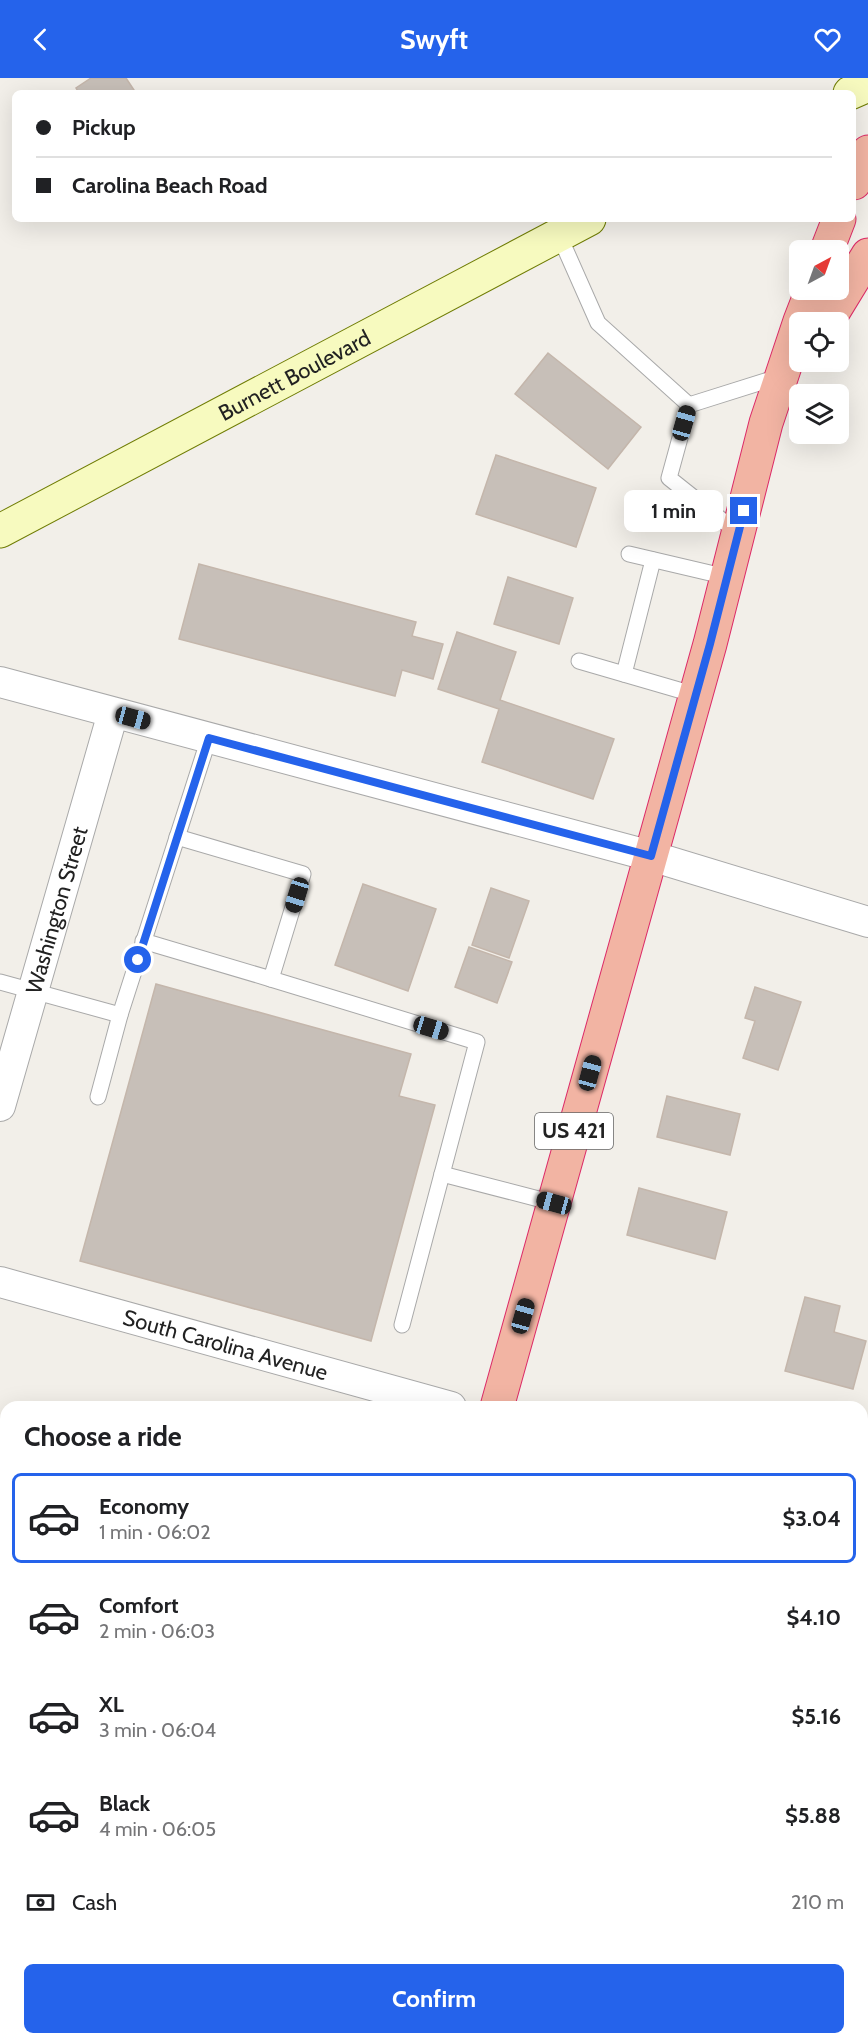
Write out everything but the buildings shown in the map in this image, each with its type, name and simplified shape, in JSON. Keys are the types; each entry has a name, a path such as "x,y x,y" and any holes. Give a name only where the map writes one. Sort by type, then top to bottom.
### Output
{"highway":[{"path":"856,179 868,152"},
{"path":"831,240 838,222"},
{"path":"833,312 868,255"},
{"name":"US 421","path":"499,1401 696,695 766,423 791,372"}],"main road":[{"name":"Burnett Boulevard","path":"0,531 583,222"}],"street":[{"path":"0,682 651,856 868,922"},
{"name":"Washington Street","path":"0,1106 113,712"},
{"name":"South Carolina Avenue","path":"0,1282 429,1401"}],"lane":[{"path":"559,235 598,323 689,405"},
{"path":"689,405 789,370"},
{"path":"689,405 669,478 738,533"},
{"path":"629,554 727,578"},
{"path":"624,674 653,560"},
{"path":"579,661 696,695"},
{"path":"98,1097 120,1015 209,738"},
{"path":"177,837 303,874 271,979"},
{"path":"143,941 477,1042 402,1325"},
{"path":"0,982 120,1015"},
{"path":"442,1174 554,1203"}],"route":[{"path":"138,960 209,738 651,856 744,511"}]}
